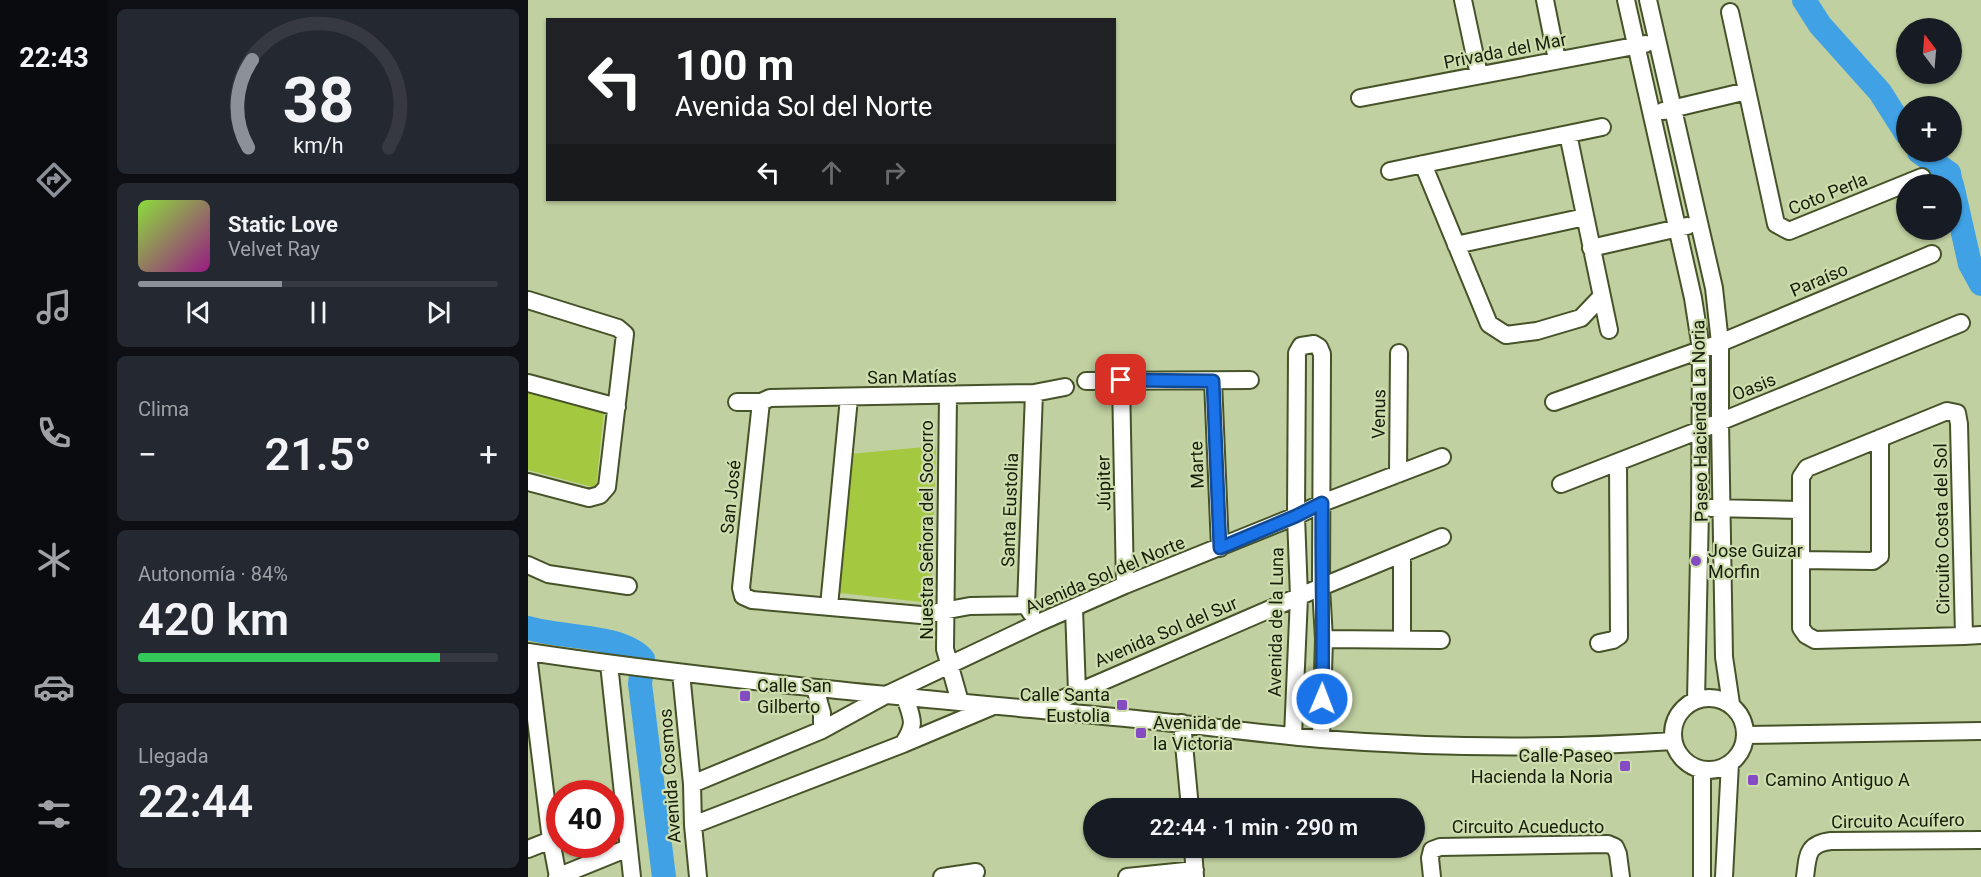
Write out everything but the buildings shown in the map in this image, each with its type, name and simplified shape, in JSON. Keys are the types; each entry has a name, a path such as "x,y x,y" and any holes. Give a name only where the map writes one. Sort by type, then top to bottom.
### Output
{"street":[{"path":"1463,0 1479,75"},
{"path":"1545,0 1557,60"},
{"name":"Paseo Hacienda La Noria","path":"1626,0 1693,298 1701,349 1696,700"},
{"name":"Paseo Hacienda La Noria","path":"1648,0 1714,288 1720,342 1724,657 1731,704"},
{"name":"Coto Perla","path":"1730,12 1776,224 1788,231 1896,187"},
{"name":"Privada del Mar","path":"1360,98 1657,42"},
{"path":"1651,113 1747,91"},
{"path":"1390,171 1602,128"},
{"path":"1568,134 1609,330"},
{"path":"1423,164 1489,324 1506,335 1538,331 1581,318 1601,297"},
{"path":"1456,245 1585,217"},
{"path":"1591,248 1699,222"},
{"name":"Paraíso","path":"1701,349 1932,254"},
{"path":"528,300 618,328 625,334 607,487 600,495 589,498 528,482"},
{"name":"Oasis","path":"1561,484 1962,323"},
{"name":"Avenida de la Luna","path":"1293,736 1299,597 1296,516 1297,353 1301,346 1314,344 1319,347 1322,354 1323,393 1321,587 1324,639 1321,739"},
{"path":"1554,402 1701,349"},
{"name":"Venus","path":"1398,474 1399,353"},
{"name":"Júpiter","path":"1121,380 1125,585"},
{"path":"1086,381 1250,380"},
{"name":"Marte","path":"1213,381 1220,548"},
{"path":"528,383 617,407"},
{"name":"San Matías","path":"737,402 760,402 770,398 1034,393 1065,387"},
{"name":"Santa Eustolia","path":"1026,605 1034,393"},
{"path":"1297,393 1323,393"},
{"name":"Nuestra Señora del Socorro","path":"948,396 945,649 960,702"},
{"path":"849,398 828,606 921,615 970,606 1026,605 1038,623"},
{"name":"San José","path":"760,402 741,588 743,596 752,600 828,606"},
{"name":"Circuito Costa del Sol","path":"1947,411 1957,413 1964,636 1815,640 1806,635 1801,628 1800,510 1801,477 1807,468 1947,411"},
{"path":"1802,560 1873,561 1880,556 1880,438"},
{"name":"Avenida Sol del Norte","path":"692,784 822,730 886,695 1038,623 1125,585 1220,548 1322,503 1442,457"},
{"path":"1599,643 1614,640 1619,636 1618,462"},
{"path":"1700,508 1800,510"},
{"name":"Avenida Sol del Sur","path":"1038,710 1442,537"},
{"path":"1401,639 1402,554"},
{"path":"528,565 548,574 628,586"},
{"path":"1074,608 1077,692"},
{"path":"1964,636 1981,635"},
{"path":"1324,639 1442,640"},
{"path":"546,812 535,752 528,654 815,688 1182,723 1321,739 1469,746 1621,745 1673,741"},
{"path":"609,664 632,877"},
{"name":"Avenida Cosmos","path":"676,672 692,784 698,877"},
{"path":"815,688 822,713 822,730"},
{"path":"903,744 912,731 912,718 905,697"},
{"path":"1720,699 1731,704 1742,718 1745,735 1738,756 1730,763 1712,770 1702,770 1689,764 1678,754 1673,741 1673,728 1677,716 1685,706 1696,700 1720,699"},
{"path":"693,825 903,744 994,706"},
{"path":"1182,723 1189,798"},
{"path":"1745,735 1981,731"},
{"path":"1724,877 1730,763"},
{"path":"1702,770 1702,877"},
{"name":"Circuito Acuífero","path":"1805,877 1809,850 1819,842 1981,840"},
{"path":"528,849 546,842"},
{"name":"Circuito Acueducto","path":"1432,877 1430,858 1432,850 1440,847 1608,844 1615,847 1618,854 1621,877"},
{"path":"554,858 557,877 628,848"},
{"path":"1127,877 1195,874 1194,858"},
{"path":"942,877 976,872"}],"green space":[{"path":"528,389 604,411 596,488 528,470"},
{"path":"936,446 931,603 831,592 849,454"}],"waterway":[{"path":"1804,0 1820,25 1880,92 1896,117"},
{"path":"1933,162 1949,174"},
{"path":"1962,229 1970,264 1981,284"},
{"path":"528,628 620,645 643,659 640,684 664,877"}],"place":[{"name":"Jose Guizar Morfin","path":"1696,561"},
{"name":"Calle San Gilberto","path":"745,696"},
{"name":"Calle Santa Eustolia","path":"1122,705"},
{"name":"Avenida de la Victoria","path":"1141,733"},
{"name":"Calle Paseo Hacienda la Noria","path":"1625,766"},
{"name":"Camino Antiguo A","path":"1753,780"}],"route":[{"path":"1121,380 1213,381 1220,548 1322,503 1321,587 1324,639 1322,699"}]}
